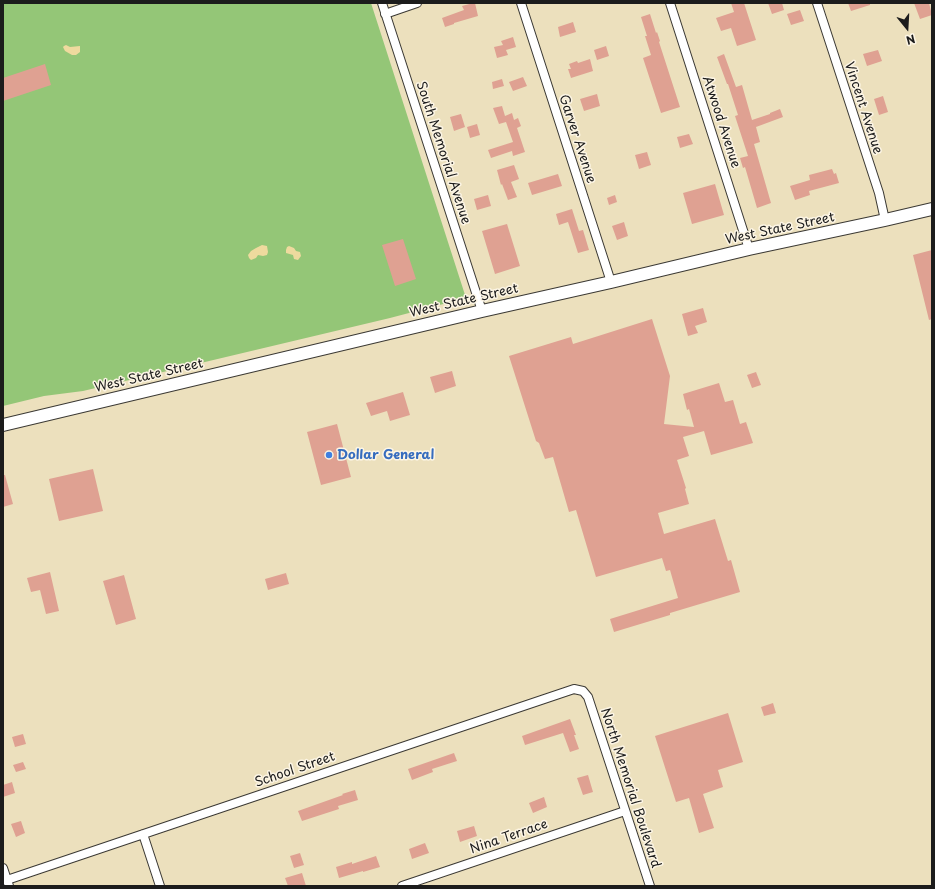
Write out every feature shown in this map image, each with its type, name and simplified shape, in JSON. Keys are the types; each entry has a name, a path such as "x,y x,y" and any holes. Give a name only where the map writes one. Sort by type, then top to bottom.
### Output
{"main road":[{"name":"West State Street","path":"3,425 482,311 749,249 932,209"}],"street":[{"name":"South Memorial Avenue","path":"382,3 482,311"},
{"path":"385,14 417,3"},
{"name":"Garver Avenue","path":"521,3 611,282"},
{"name":"Atwood Avenue","path":"670,3 749,249"},
{"name":"Vincent Avenue","path":"817,3 879,193 885,220"},
{"name":"School Street","path":"8,883 143,834 574,689 582,691 588,697"},
{"name":"North Memorial Boulevard","path":"588,697 650,886"},
{"name":"Nina Terrace","path":"402,886 625,811"},
{"path":"143,834 160,886"},
{"path":"3,868 8,883"}],"green space":[{"path":"3,3 371,3 466,298 390,318 83,391 44,396 3,406"}],"sand":[{"path":"66,45 70,47 80,46 80,52 76,55 72,55 65,51 63,47"},
{"path":"262,245 267,246 267,255 258,255 256,258 251,260 248,255 251,251"},
{"path":"289,246 300,252 301,256 298,260 294,259 293,255 286,253 287,247"}],"building":[{"path":"475,3 478,16 445,27 442,18 464,10 462,6"},
{"path":"731,3 744,3 756,40 737,46 731,28 721,31 716,18 734,12"},
{"path":"768,3 782,3 784,10 772,14"},
{"path":"848,3 870,3 870,5 851,11"},
{"path":"914,3 929,3 932,15 920,19"},
{"path":"800,10 804,21 791,25 787,14"},
{"path":"650,14 660,41 659,42 680,107 661,113 643,58 651,55 641,17"},
{"path":"573,22 576,32 560,37 558,27"},
{"path":"513,37 516,47 506,50 508,55 497,58 494,47 503,45 501,41"},
{"path":"606,46 609,56 597,60 594,50"},
{"path":"878,50 882,61 867,66 863,54"},
{"path":"724,54 736,87 742,85 752,120 780,109 783,117 756,127 760,142 754,144 771,203 757,208 745,167 743,168 740,158 748,156 735,116 738,115 717,57"},
{"path":"590,59 593,71 571,78 568,69 571,69 569,64"},
{"path":"45,64 51,85 3,101 3,78"},
{"path":"523,77 527,86 513,91 509,82"},
{"path":"502,79 504,86 493,89 492,82"},
{"path":"597,94 600,106 584,111 580,99"},
{"path":"883,96 888,112 879,115 874,99"},
{"path":"502,106 505,116 512,113 514,120 518,118 521,126 517,128 525,152 513,156 512,151 491,158 488,150 513,142 506,122 499,124 493,108"},
{"path":"461,114 465,127 454,131 450,117"},
{"path":"477,124 480,135 470,138 467,127"},
{"path":"689,134 693,144 680,148 677,137"},
{"path":"647,152 651,165 639,169 635,155"},
{"path":"514,165 519,179 511,182 517,197 508,200 502,184 501,185 497,170"},
{"path":"832,169 834,174 836,173 839,183 809,191 810,195 795,200 790,186 810,180 809,175"},
{"path":"558,174 562,186 532,195 528,183"},
{"path":"715,184 724,215 692,224 683,193"},
{"path":"488,195 491,206 477,210 474,199"},
{"path":"615,195 617,202 609,205 607,198"},
{"path":"572,209 579,231 583,230 589,250 578,253 568,222 559,225 556,214"},
{"path":"624,222 628,236 617,240 612,226"},
{"path":"507,224 520,266 495,274 482,231"},
{"path":"403,239 416,279 395,286 382,245"},
{"path":"932,250 932,319 929,320 913,255"},
{"path":"703,308 707,322 695,326 698,333 688,336 682,314"},
{"path":"652,319 670,376 664,424 694,427 689,409 687,410 683,394 719,383 725,402 733,400 740,424 746,422 753,443 711,455 704,431 683,437 689,456 677,460 686,488 689,504 658,513 664,534 715,519 728,561 731,560 740,592 614,632 610,619 678,598 670,570 666,571 662,558 596,577 576,510 569,512 553,457 545,459 539,443 536,441 509,356 571,337 573,344"},
{"path":"452,371 456,386 435,393 430,377"},
{"path":"756,372 761,385 752,388 747,375"},
{"path":"403,392 410,415 390,421 387,411 371,416 366,403"},
{"name":"Dollar General","path":"337,424 351,477 321,485 307,432"},
{"path":"93,469 103,511 59,521 49,479"},
{"path":"3,475 5,475 13,504 3,507"},
{"path":"50,572 59,611 46,614 40,590 31,592 27,578"},
{"path":"286,573 289,584 268,590 265,579"},
{"path":"124,575 136,619 116,625 103,581"},
{"path":"773,703 776,713 764,716 761,707"},
{"path":"728,713 743,762 718,770 723,787 703,794 714,828 699,833 689,798 676,802 655,736"},
{"path":"570,719 579,749 570,752 563,733 525,745 522,736"},
{"path":"23,734 26,744 15,747 12,737"},
{"path":"454,753 457,761 432,769 433,772 412,780 408,769"},
{"path":"23,762 26,769 16,772 13,765"},
{"path":"588,775 593,792 583,795 577,778"},
{"path":"12,782 15,793 3,797 3,785"},
{"path":"355,790 358,800 338,806 339,809 302,821 298,811"},
{"path":"544,797 547,807 533,813 529,803"},
{"path":"21,821 25,833 16,837 11,824"},
{"path":"474,826 477,836 460,842 457,831"},
{"path":"425,843 429,853 412,859 409,849"},
{"path":"300,853 304,865 294,868 290,856"},
{"path":"376,856 380,867 339,878 336,867 352,862 352,864"},
{"path":"302,873 306,886 288,886 285,878"}],"place":[{"name":"Dollar General","path":"329,455"}]}
